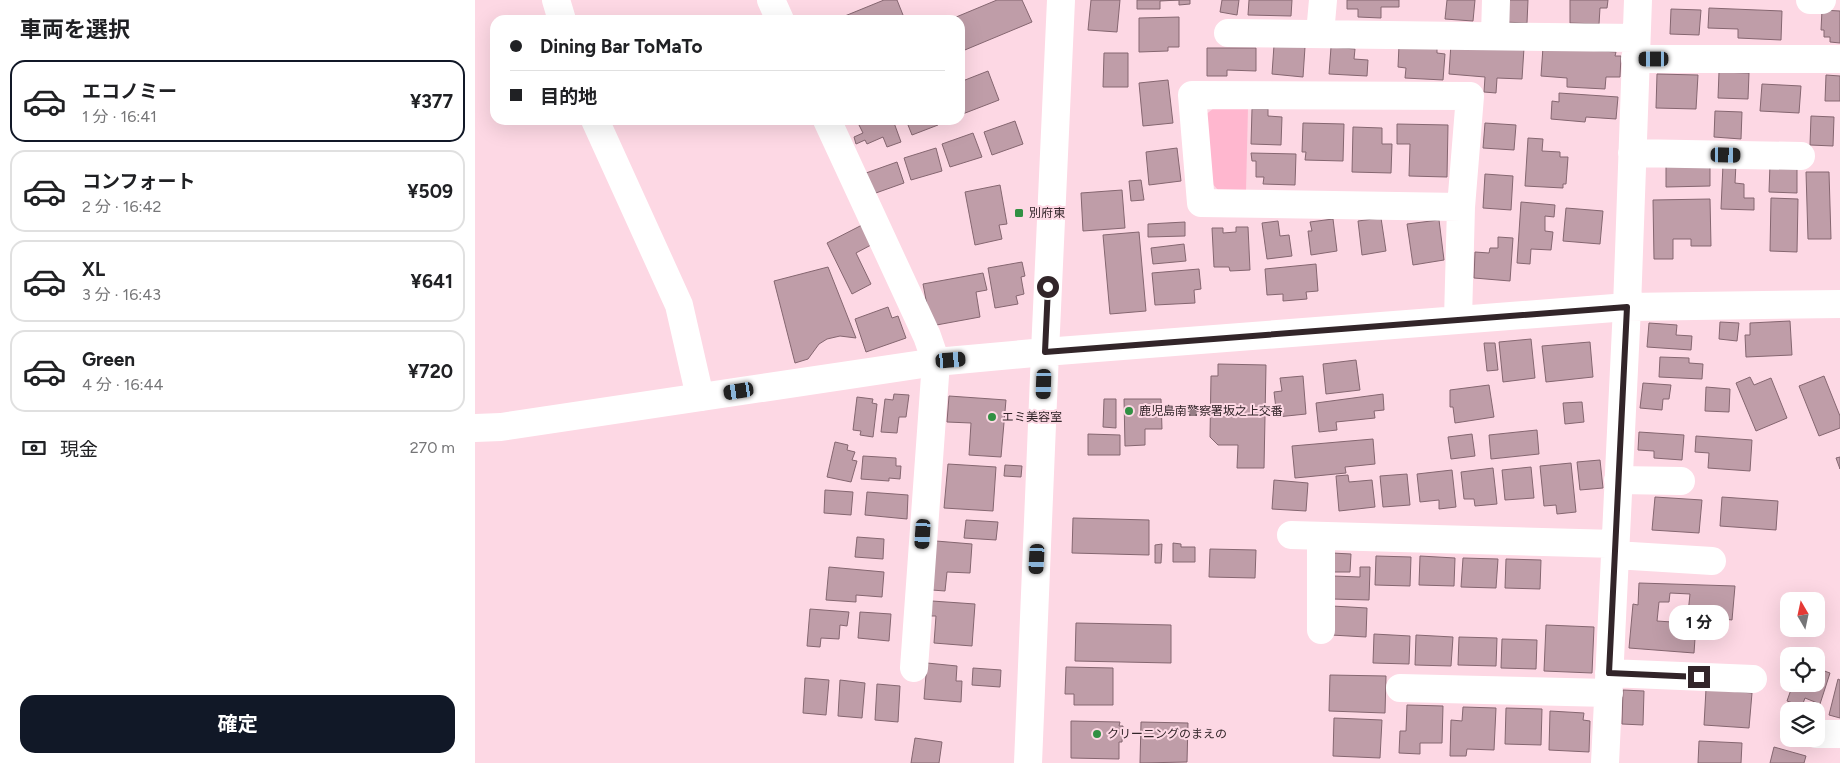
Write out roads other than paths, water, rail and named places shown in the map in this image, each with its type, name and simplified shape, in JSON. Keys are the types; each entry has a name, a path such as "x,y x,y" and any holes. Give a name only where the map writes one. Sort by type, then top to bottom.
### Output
{"street":[{"path":"556,0 560,15"},
{"path":"771,0 778,15"},
{"path":"1028,763 1061,0"},
{"path":"1320,34 1323,0"},
{"path":"1495,36 1496,0"},
{"path":"1605,763 1627,307 1638,0"},
{"path":"1810,0 1821,0"},
{"path":"1228,33 1495,36 1636,48 1840,59"},
{"path":"1458,319 1461,207 1470,96 1192,94 1201,203 1461,207"},
{"path":"597,125 679,305 700,397"},
{"path":"829,125 927,336 936,362 914,668"},
{"path":"1632,153 1801,156"},
{"path":"475,428 501,427 936,362 1045,352 1627,307 1840,304"},
{"path":"1619,480 1681,481"},
{"path":"1291,535 1615,550 1712,561"},
{"path":"1321,536 1321,630"},
{"path":"1399,688 1753,679"},
{"path":"1825,734 1840,734"}],"place":[{"name":"別府東","path":"1019,213"},
{"name":"鹿児島南警察署坂之上交番","path":"1129,411"},
{"name":"エミ美容室","path":"992,417"},
{"name":"クリーニングのまえの","path":"1097,734"}]}
